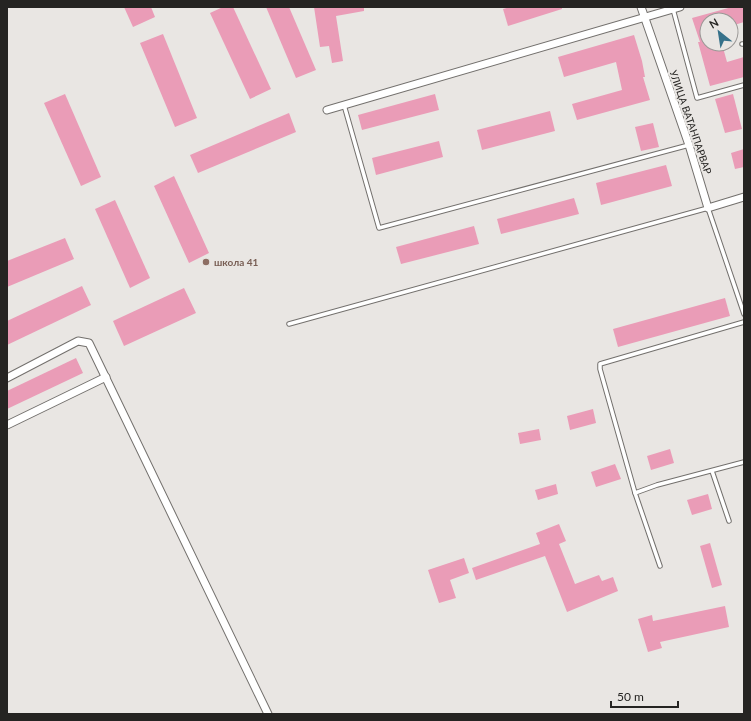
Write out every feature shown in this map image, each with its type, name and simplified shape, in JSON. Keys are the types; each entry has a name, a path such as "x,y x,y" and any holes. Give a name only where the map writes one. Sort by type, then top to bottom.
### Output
{"street":[{"name":"УЛИЦА ВАТАНПАРВАР","path":"641,7 708,208"},
{"path":"326,110 677,8"},
{"path":"708,208 744,197"},
{"path":"7,378 78,341 89,342 268,714"},
{"path":"7,425 106,377"}],"lane":[{"path":"677,8 697,98 744,86"},
{"path":"344,105 379,228 688,145"},
{"path":"289,324 708,208 744,314"},
{"path":"660,566 635,493 600,369 600,364 744,322"},
{"path":"635,493 657,485 744,462"},
{"path":"712,471 729,521"}],"building":[{"path":"124,7 151,7 155,17 133,27"},
{"path":"223,7 233,7 271,89 250,99 210,13"},
{"path":"266,7 289,7 316,70 296,78"},
{"path":"314,7 364,7 364,11 336,16 343,61 332,63 329,46 320,47"},
{"path":"510,7 562,7 562,9 508,26 503,9"},
{"path":"732,7 744,7 744,22 739,24 739,12 714,12"},
{"path":"699,16 699,39 692,18"},
{"path":"163,34 197,118 175,127 140,43"},
{"path":"634,35 642,61 645,77 643,77 650,100 577,120 572,104 622,90 616,62 564,77 558,57"},
{"path":"701,52 724,52 727,62 744,57 744,77 710,86"},
{"path":"65,94 101,177 81,186 44,103"},
{"path":"435,94 439,110 362,130 358,115"},
{"path":"733,94 742,129 725,133 715,99"},
{"path":"550,111 555,131 482,150 477,130"},
{"path":"289,113 296,132 198,173 190,155"},
{"path":"653,123 659,147 641,151 635,127"},
{"path":"439,141 443,157 376,175 372,158"},
{"path":"744,149 744,167 735,169 731,153"},
{"path":"666,165 672,186 601,205 596,183"},
{"path":"174,176 209,253 189,263 154,186"},
{"path":"574,198 579,214 501,234 497,219"},
{"path":"115,200 150,278 130,288 95,209"},
{"path":"474,226 479,244 401,264 396,247"},
{"path":"65,238 74,259 7,287 7,261"},
{"path":"82,286 91,305 7,345 7,321"},
{"path":"184,288 196,313 124,346 113,321"},
{"path":"725,298 730,316 618,347 613,329"},
{"path":"76,358 83,373 7,409 7,391"},
{"path":"593,409 596,423 570,430 567,416"},
{"path":"539,429 541,440 520,444 518,433"},
{"path":"670,449 674,463 651,470 647,456"},
{"path":"615,464 621,479 596,487 591,472"},
{"path":"556,484 558,494 538,500 535,490"},
{"path":"708,494 712,509 692,515 687,500"},
{"path":"559,524 566,541 559,544 575,584 599,575 602,581 613,577 618,591 567,612 545,556 476,580 472,568 540,544 536,533"},
{"path":"710,543 722,585 712,588 700,546"},
{"path":"464,558 469,573 450,580 456,598 439,603 428,570"},
{"path":"725,606 729,627 660,642 662,648 648,652 638,619 652,615 653,621"}],"place":[{"name":"школа 41","path":"206,262"}]}
